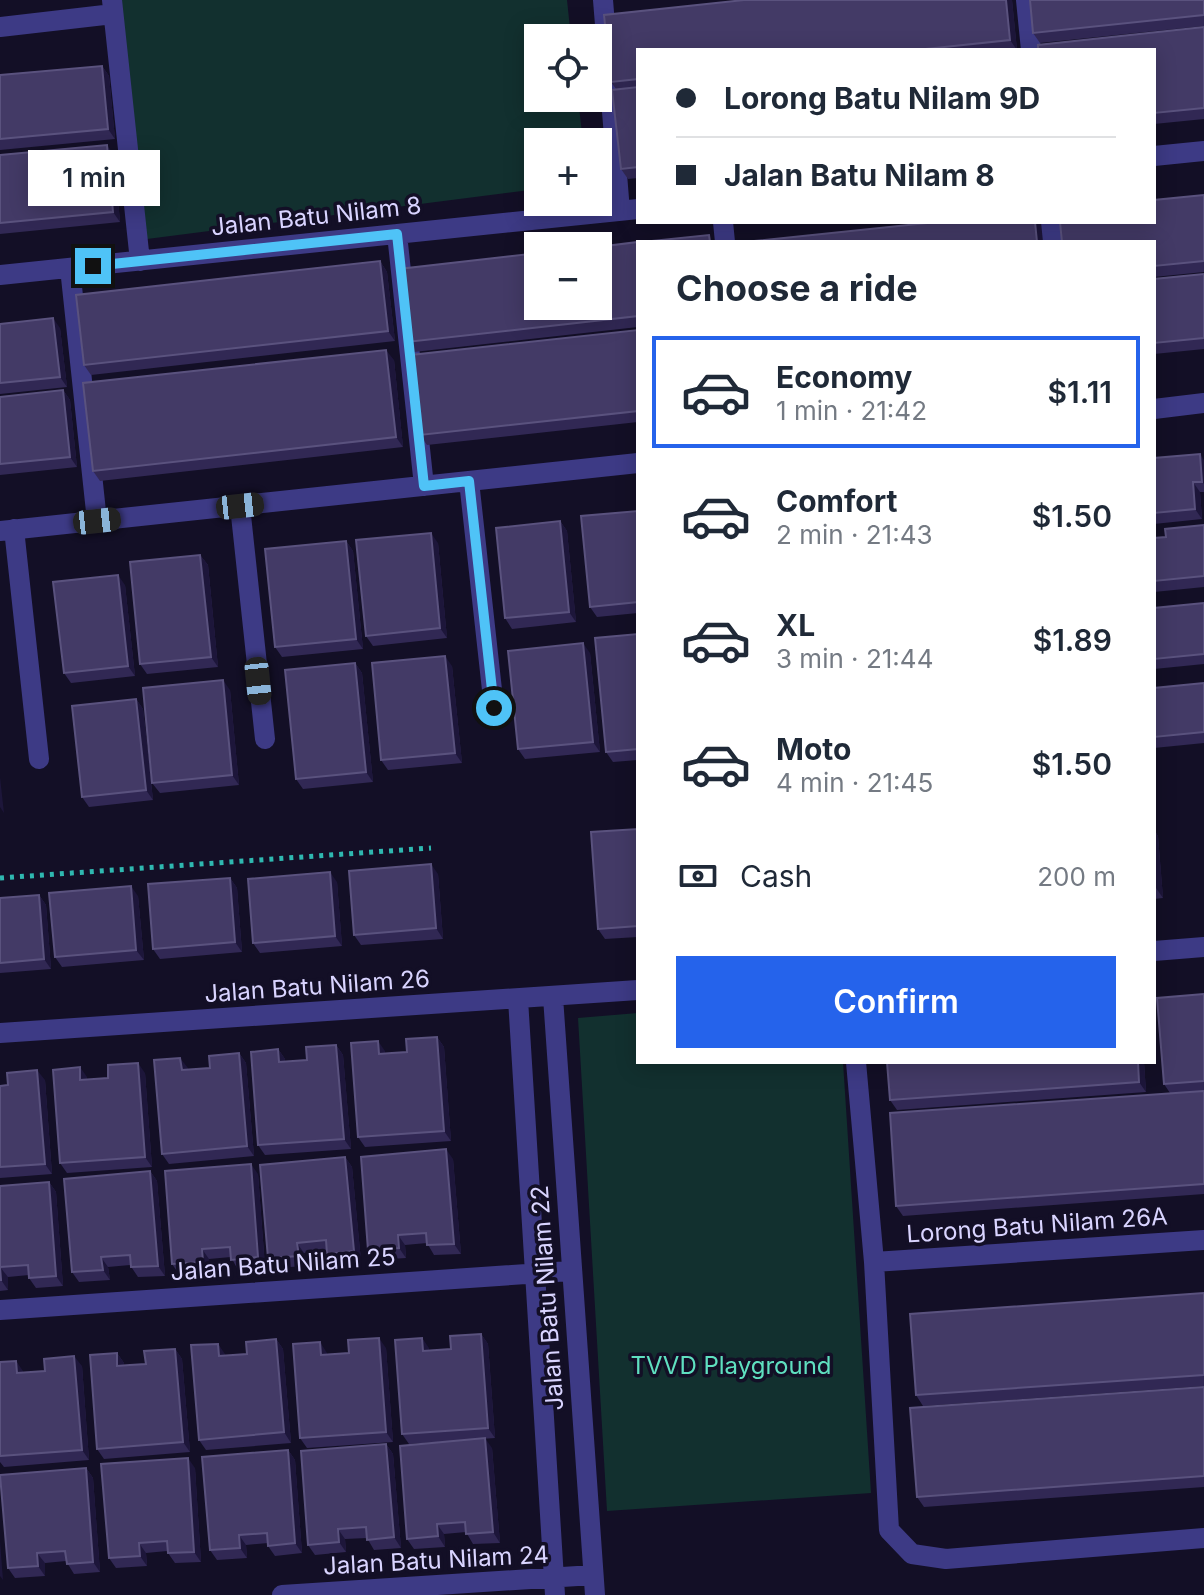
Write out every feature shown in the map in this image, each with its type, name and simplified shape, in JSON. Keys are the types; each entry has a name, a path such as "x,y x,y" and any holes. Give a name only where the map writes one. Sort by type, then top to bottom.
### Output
{"street":[{"path":"603,0 629,210"},
{"path":"1026,0 1031,48"},
{"path":"0,27 112,7 140,261"},
{"path":"1156,156 1204,151"},
{"name":"Jalan Batu Nilam 8","path":"0,275 629,210"},
{"path":"397,234 424,486"},
{"path":"70,268 97,521"},
{"path":"1156,409 1204,403"},
{"path":"39,759 7,530 636,463"},
{"path":"469,481 494,708"},
{"path":"240,506 265,739"},
{"path":"1156,951 1204,947"},
{"name":"Jalan Batu Nilam 26","path":"0,1033 636,990"},
{"name":"Jalan Batu Nilam 22","path":"553,997 594,1585"},
{"name":"Jalan Batu Nilam 22","path":"518,999 554,1587"},
{"path":"856,1064 874,1262 889,1530 912,1554 946,1559 1204,1538"},
{"name":"Lorong Batu Nilam 26A","path":"874,1262 1204,1240"},
{"name":"Jalan Batu Nilam 25","path":"0,1310 570,1271"},
{"name":"Jalan Batu Nilam 24","path":"282,1595 594,1585"}],"path":[{"path":"0,878 431,848"}],"green space":[{"path":"120,0 567,0 570,24 524,24 524,112 580,112 581,128 524,128 524,191 147,239"},
{"name":"TVVD Playground","path":"636,1013 636,1064 843,1064 871,1493 607,1511 578,1018"}],"building":[{"path":"744,0 1006,0 1010,40 935,48 636,48 636,79 612,82 612,24 605,24 604,15"},
{"path":"1030,0 1204,0 1204,15 1033,33"},
{"path":"1204,27 1204,108 1156,113 1156,48 1038,48 1038,45"},
{"path":"102,66 108,129 0,139 0,75"},
{"path":"636,87 636,167 621,169 612,90"},
{"path":"107,145 113,212 0,223 0,155"},
{"path":"1204,195 1204,261 1156,266 1156,240 1062,240 1060,224 1156,224 1156,200"},
{"path":"918,224 1035,224 1037,240 763,240"},
{"path":"709,235 710,240 661,240"},
{"path":"636,242 636,316 612,319 612,245"},
{"path":"524,255 524,320 602,320 407,342 399,269"},
{"path":"380,261 388,331 84,365 76,295"},
{"path":"1204,274 1204,338 1156,343 1156,279"},
{"path":"53,318 60,377 0,383 0,324"},
{"path":"636,330 636,411 420,435 411,355"},
{"path":"386,350 396,437 93,471 83,383"},
{"path":"63,390 70,457 0,464 0,397"},
{"path":"1200,454 1202,482 1193,482 1195,509 1156,513 1156,458"},
{"path":"636,511 636,602 590,607 581,516"},
{"path":"560,521 569,612 505,618 496,528"},
{"path":"1204,525 1204,576 1156,581 1156,538 1166,537 1165,529"},
{"path":"431,533 440,628 366,636 356,540"},
{"path":"346,541 356,639 275,647 265,549"},
{"path":"200,555 211,657 140,664 130,562"},
{"path":"118,575 128,666 64,673 53,582"},
{"path":"1204,603 1204,654 1156,659 1156,608"},
{"path":"636,634 636,749 606,752 595,638"},
{"path":"583,643 593,742 518,749 508,651"},
{"path":"445,656 455,753 381,760 372,663"},
{"path":"355,663 366,772 296,779 285,670"},
{"path":"223,680 232,775 152,783 143,688"},
{"path":"1204,683 1204,732 1156,737 1156,688"},
{"path":"136,699 146,790 82,797 72,706"},
{"path":"636,829 636,926 598,929 591,832"},
{"path":"431,864 436,928 354,935 349,871"},
{"path":"330,872 335,936 253,943 248,879"},
{"path":"230,878 235,942 153,949 148,884"},
{"path":"131,886 136,950 55,957 49,893"},
{"path":"39,895 44,959 0,963 0,898"},
{"path":"1204,994 1204,1081 1164,1084 1157,998"},
{"path":"437,1037 444,1131 358,1137 351,1043 378,1041 379,1054 407,1052 406,1039"},
{"path":"336,1045 344,1139 258,1145 251,1052 278,1049 279,1062 307,1060 306,1047"},
{"path":"239,1053 247,1146 162,1154 154,1060 180,1058 182,1070 210,1068 209,1056"},
{"path":"138,1063 145,1157 60,1163 53,1070 80,1067 80,1080 108,1078 108,1065"},
{"path":"887,1064 1138,1064 1139,1082 890,1100"},
{"path":"37,1070 45,1164 0,1167 0,1086 8,1085 7,1073"},
{"path":"1204,1091 1204,1184 896,1206 890,1113"},
{"path":"446,1149 454,1244 427,1245 426,1233 398,1235 399,1248 368,1250 361,1157"},
{"path":"345,1157 354,1251 327,1254 326,1240 297,1243 299,1256 268,1258 260,1165"},
{"path":"251,1164 258,1257 231,1260 230,1247 202,1249 203,1262 172,1264 165,1171"},
{"path":"150,1171 158,1266 131,1267 130,1255 115,1256 101,1257 103,1270 72,1272 64,1179"},
{"path":"49,1182 56,1276 29,1278 28,1265 0,1267 0,1186"},
{"path":"1204,1293 1204,1375 916,1395 910,1314"},
{"path":"481,1334 488,1428 402,1434 395,1340 422,1338 423,1351 451,1349 450,1336"},
{"path":"379,1338 386,1432 300,1438 293,1344 320,1342 321,1355 349,1353 348,1340"},
{"path":"276,1339 284,1432 199,1440 191,1345 218,1344 219,1356 247,1354 246,1342"},
{"path":"175,1349 183,1442 97,1449 90,1355 117,1353 117,1366 146,1364 144,1351"},
{"path":"74,1356 82,1450 0,1456 0,1362 16,1361 17,1373 45,1371 44,1359"},
{"path":"1204,1387 1204,1476 917,1497 910,1408"},
{"path":"485,1438 493,1532 466,1534 465,1522 437,1524 438,1536 407,1539 400,1446"},
{"path":"386,1444 394,1537 367,1540 366,1527 338,1529 339,1542 308,1545 301,1451"},
{"path":"288,1450 295,1543 268,1546 267,1533 239,1535 240,1548 210,1550 202,1457"},
{"path":"188,1458 194,1552 168,1553 167,1541 139,1543 140,1556 109,1558 101,1464"},
{"path":"86,1468 93,1562 67,1564 65,1551 37,1553 38,1566 8,1568 0,1475"}],"route":[{"path":"93,266 397,234 424,486 469,481 494,708"}]}
